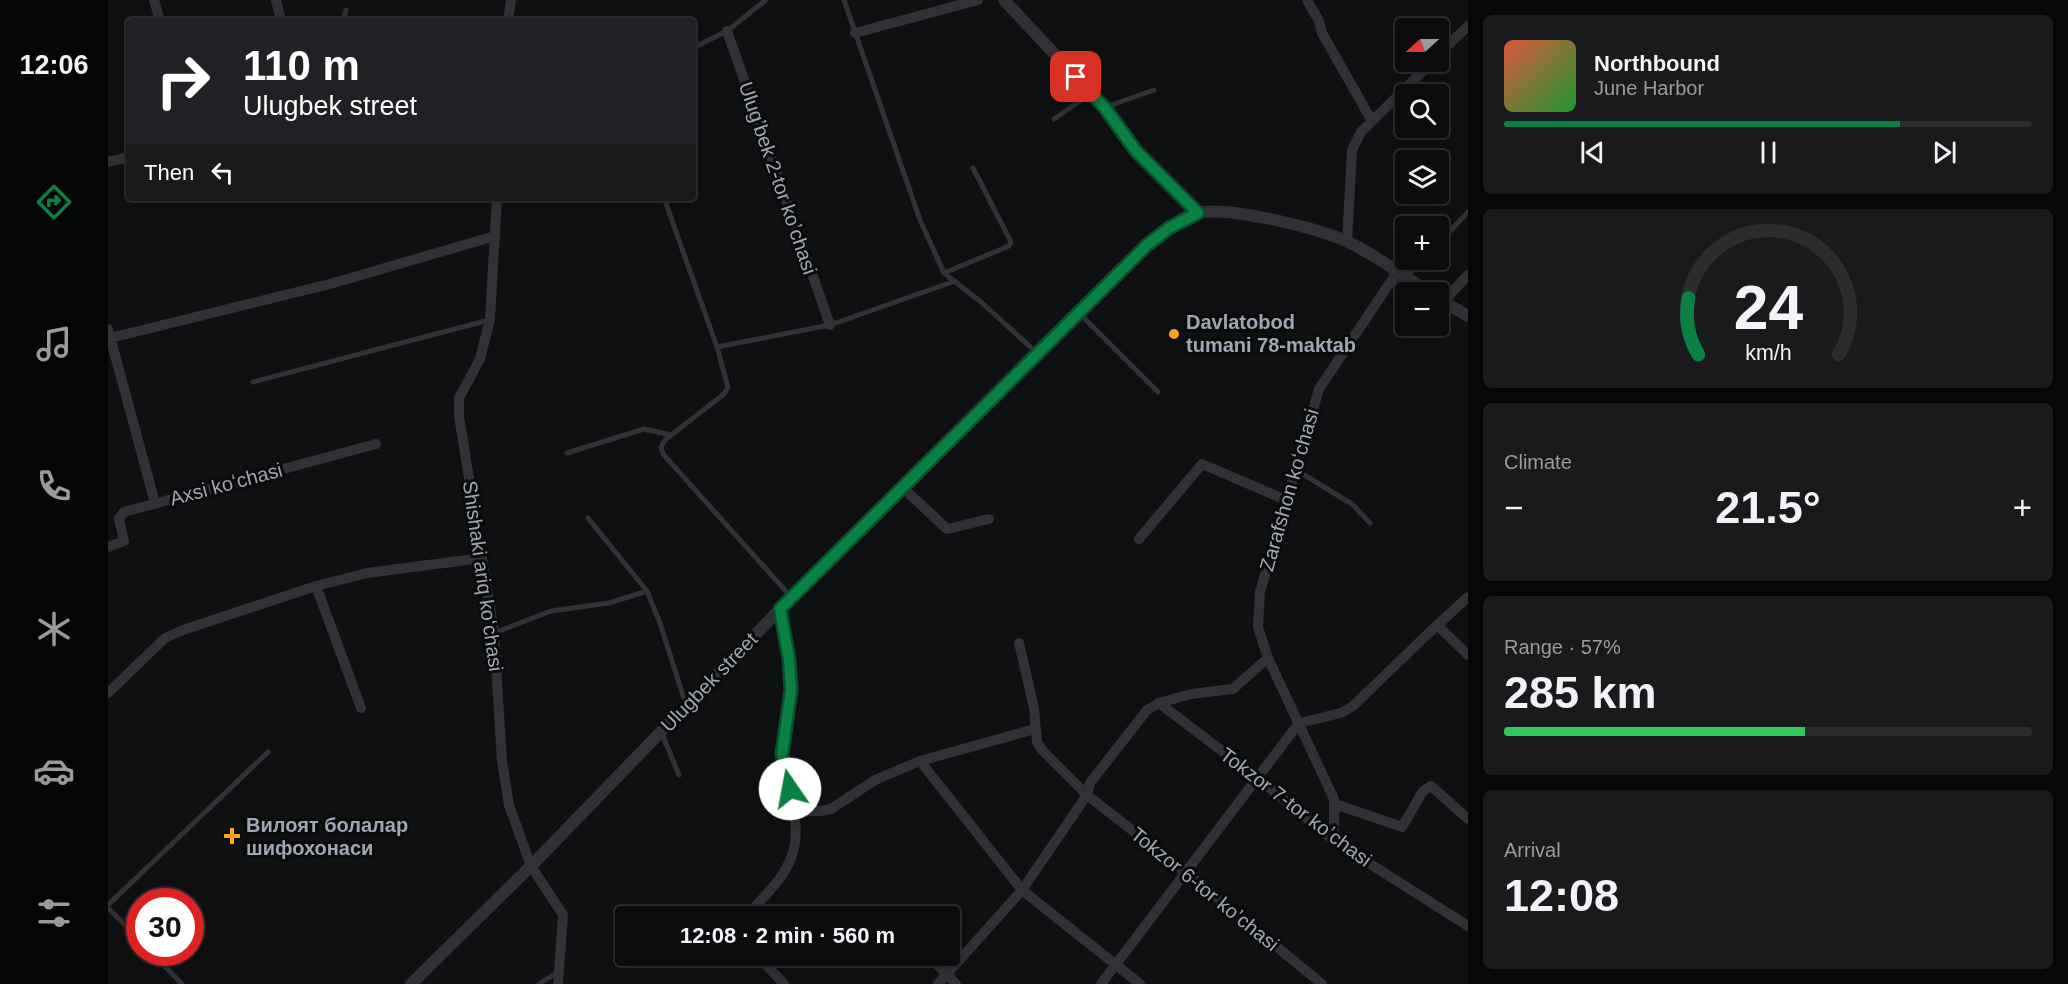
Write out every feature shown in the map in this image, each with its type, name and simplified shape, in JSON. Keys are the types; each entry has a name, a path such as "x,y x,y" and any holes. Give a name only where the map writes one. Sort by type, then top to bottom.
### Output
{"street":[{"path":"154,0 159,18"},
{"path":"276,0 280,18"},
{"path":"508,18 511,0"},
{"path":"855,33 978,0"},
{"path":"1004,0 1092,93 1136,151 1198,213 1237,214 1274,221 1347,242 1413,282"},
{"path":"1307,0 1319,21 1322,33 1372,121"},
{"path":"1449,44 1468,26"},
{"name":"Ulugʼbek 2-tor koʼchasi","path":"728,31 830,325"},
{"path":"1347,242 1352,150 1361,132 1422,72"},
{"path":"108,162 126,158"},
{"name":"Shishaki ariq koʻchasi","path":"497,201 490,319 480,359 459,398 459,416 494,633 502,761 509,805 531,866 563,915 558,978"},
{"name":"Ulugbek street","path":"411,984 531,866 780,609 1079,313 1158,236 1198,213"},
{"path":"155,503 109,333 330,284 495,236"},
{"name":"Zarafshon koʻchasi","path":"1335,804 1268,658 1258,627 1257,610 1319,388 1401,275"},
{"path":"1449,293 1468,275"},
{"path":"1449,305 1468,316"},
{"name":"Axsi koʻchasi","path":"108,547 124,541 120,515 155,503 376,444"},
{"path":"1139,539 1202,464 1286,500"},
{"path":"903,488 947,529 988,519"},
{"path":"108,693 165,638 316,586 367,573 482,558"},
{"path":"316,586 361,708"},
{"path":"1101,984 1259,779 1299,723 1341,712 1353,706 1468,597"},
{"path":"755,906 786,868 792,857 795,811 782,754 791,690 789,659 780,609"},
{"path":"1437,626 1468,656"},
{"name":"Tokzor 6-tor koʼchasi","path":"1020,643 1034,708 1037,742 1042,750 1087,795 1187,873 1322,984"},
{"path":"942,980 1022,890 1087,795 1090,783 1141,717 1159,703 1191,694 1233,689 1268,658"},
{"name":"Tokzor 7-tor koʼchasi","path":"1159,703 1259,779 1334,841 1468,926"},
{"path":"795,811 821,812 831,809 875,780 920,761 1035,729"},
{"path":"920,761 1022,890 1140,984"},
{"path":"1334,841 1335,804 1402,827 1426,787 1431,786 1468,819"},
{"path":"767,966 784,984"},
{"path":"934,966 942,980 956,984"}],"lane":[{"path":"696,47 728,31 766,0"},
{"path":"844,0 920,220 944,273 1038,354"},
{"path":"344,18 346,10"},
{"path":"1105,108 1154,90"},
{"path":"1054,119 1092,93"},
{"path":"944,273 1009,246 1011,242 973,168"},
{"path":"665,201 727,379 724,394 671,435 661,447 663,454 792,598"},
{"path":"1449,232 1468,212"},
{"path":"1401,275 1408,270"},
{"path":"717,347 830,325 955,281"},
{"path":"1079,313 1158,392"},
{"path":"253,382 490,319"},
{"path":"567,453 644,429 671,435"},
{"path":"1295,469 1352,504 1370,523"},
{"path":"588,518 647,591 660,623 686,706"},
{"path":"494,633 551,611 609,603 647,591"},
{"path":"661,732 679,775"},
{"path":"126,925 108,906 268,752"},
{"path":"165,966 182,984"},
{"path":"538,984 558,978"}],"place":[{"name":"Davlatobod tumani 78-maktab","path":"1174,334"},
{"name":"Вилоят болалар шифохонаси","path":"232,836"}],"route":[{"path":"790,789 782,754 791,690 789,659 780,609 1147,245 1169,228 1198,213 1136,151 1105,108 1076,77"}]}
